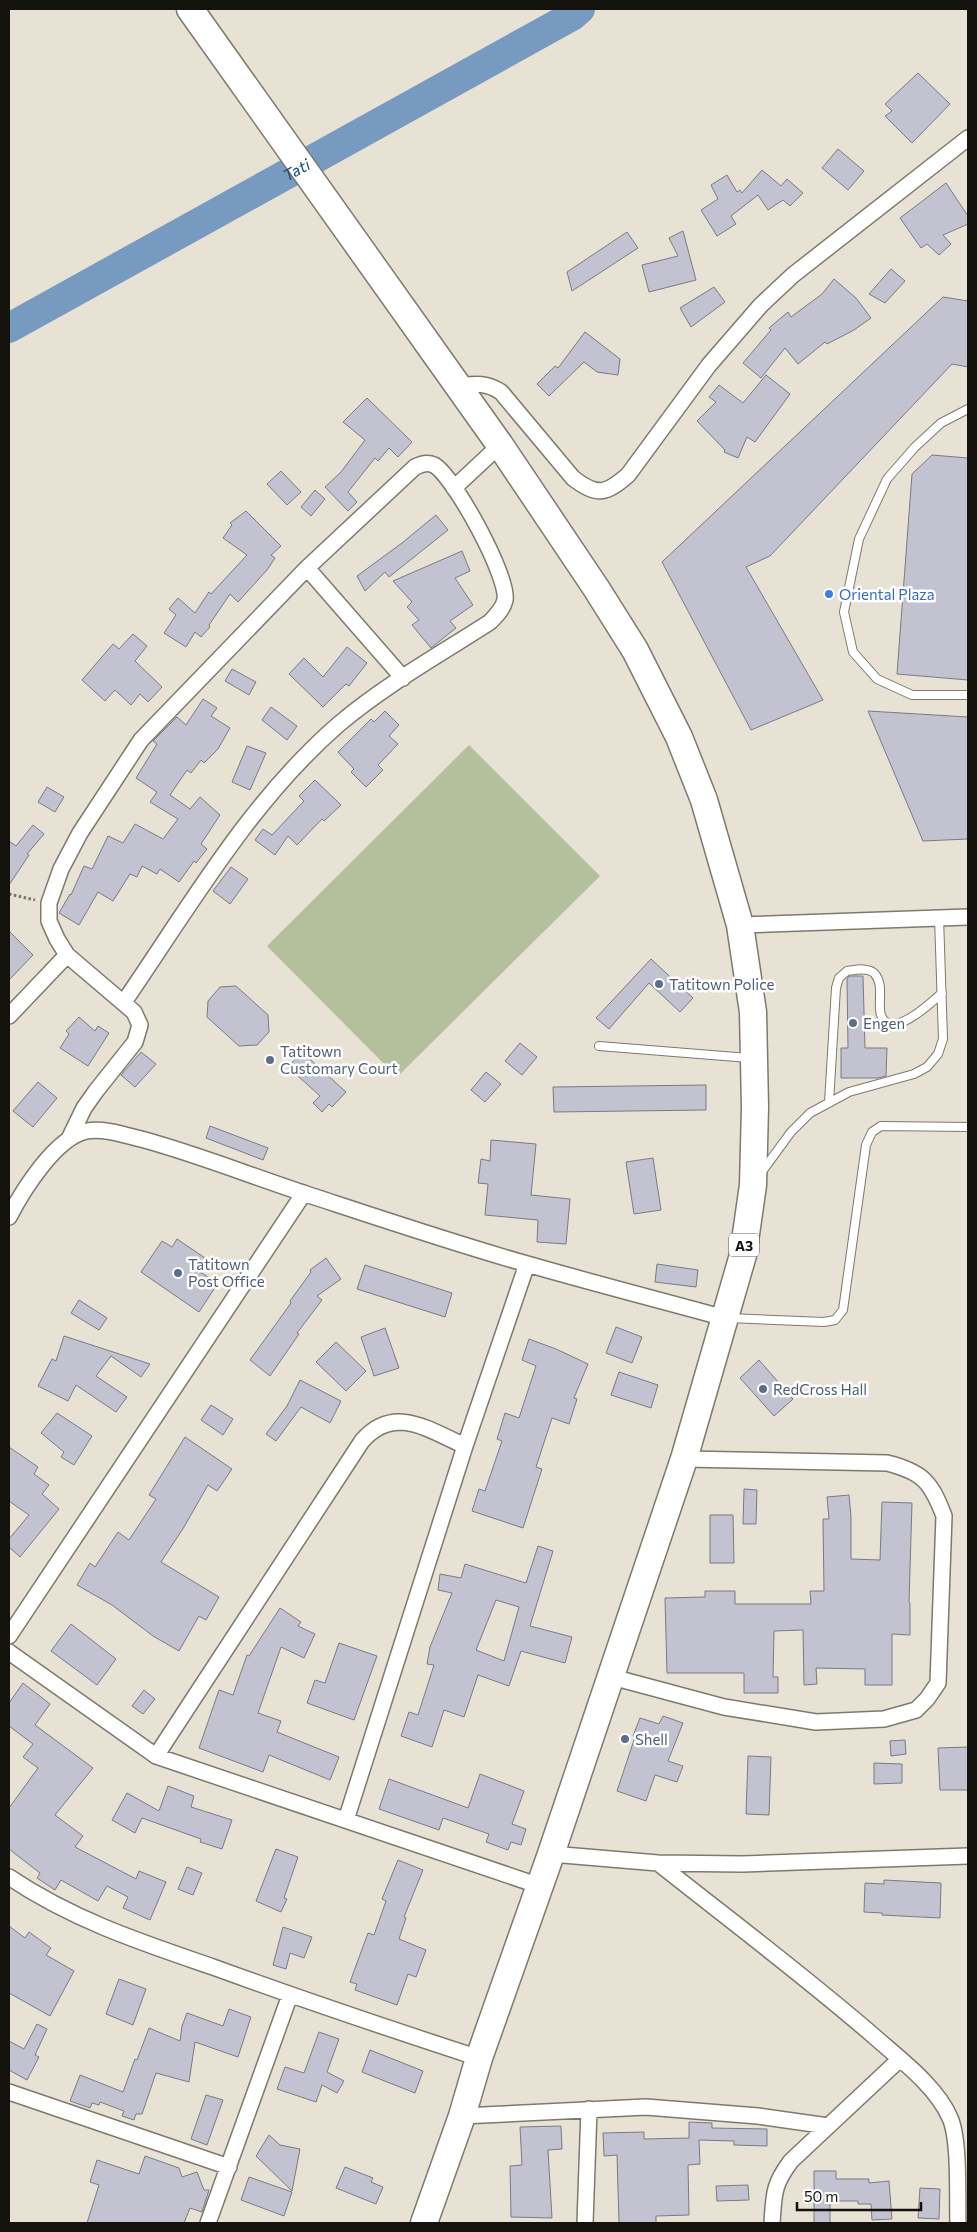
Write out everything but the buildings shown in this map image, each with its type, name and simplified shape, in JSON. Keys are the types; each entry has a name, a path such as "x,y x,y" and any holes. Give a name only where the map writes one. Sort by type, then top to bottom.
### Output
{"highway":[{"name":"A3","path":"197,19 500,446 636,650 679,737 704,800 740,925 753,1012 753,1185 743,1255 684,1459 612,1677 479,2058 462,2116 424,2223"}],"street":[{"path":"458,386 480,383 492,386 501,392 573,478 587,489 600,491 616,486 628,475 708,365 761,305 793,275 968,138"},
{"path":"454,488 500,446"},
{"path":"9,1216 34,1176 69,1139 84,1108 135,1042 140,1025 134,1012 124,1002 67,955 49,920 49,903 61,869 80,833 141,740 307,568 415,467 423,463 431,464 439,469 454,488 492,555 504,585 505,600 500,611 490,622 403,678 340,724 310,752 243,826 124,1002"},
{"path":"307,568 403,678"},
{"path":"740,925 968,917"},
{"path":"9,1016 67,955"},
{"path":"69,1139 90,1131 125,1135 219,1163 304,1194 527,1264 725,1318"},
{"path":"9,1636 304,1194"},
{"path":"346,1820 465,1446 527,1264"},
{"path":"156,1756 371,1430 395,1421 410,1422 465,1446"},
{"path":"612,1677 724,1707 816,1722 884,1720 916,1710 927,1700 938,1683 944,1516 936,1495 925,1480 909,1469 887,1463 684,1459"},
{"path":"9,1652 156,1756 540,1886"},
{"path":"551,1854 658,1863 743,1864 968,1856"},
{"path":"658,1863 844,2010 912,2070 939,2100 950,2118 955,2137 958,2223"},
{"path":"9,1877 39,1897 70,1914 118,1934 290,1995 479,2058"},
{"path":"208,2223 290,1995"},
{"path":"772,2223 774,2192 779,2177 791,2160 900,2059"},
{"path":"9,2092 229,2167"},
{"path":"462,2116 589,2109 655,2108 758,2116 828,2126"},
{"path":"584,2223 589,2109"}],"lane":[{"path":"968,409 941,423 915,447 887,479 859,539 844,612 853,652 877,678 912,695 968,695"},
{"path":"753,1185 791,1132 810,1113 849,1092 914,1074 927,1067 938,1054 943,1039 939,917"},
{"path":"829,1102 836,988 839,978 847,971 866,969 874,974 879,985 881,1016 886,1022 894,1024 910,1020 942,993"},
{"path":"599,1046 754,1058"},
{"path":"725,1318 824,1322 835,1320 842,1310 866,1145 872,1132 881,1126 968,1127"}],"path":[{"path":"9,894 49,903"}],"green space":[{"path":"469,745 600,876 397,1077 267,946"}],"waterway":[{"name":"Tati","path":"9,328 572,16 580,9"}],"place":[{"name":"Oriental Plaza","path":"829,594"},
{"name":"Tatitown Police","path":"659,984"},
{"name":"Engen","path":"853,1023"},
{"name":"Tatitown Customary Court","path":"270,1060"},
{"name":"Tatitown Post Office","path":"178,1273"},
{"name":"RedCross Hall","path":"763,1389"},
{"name":"Shell","path":"625,1739"}]}
